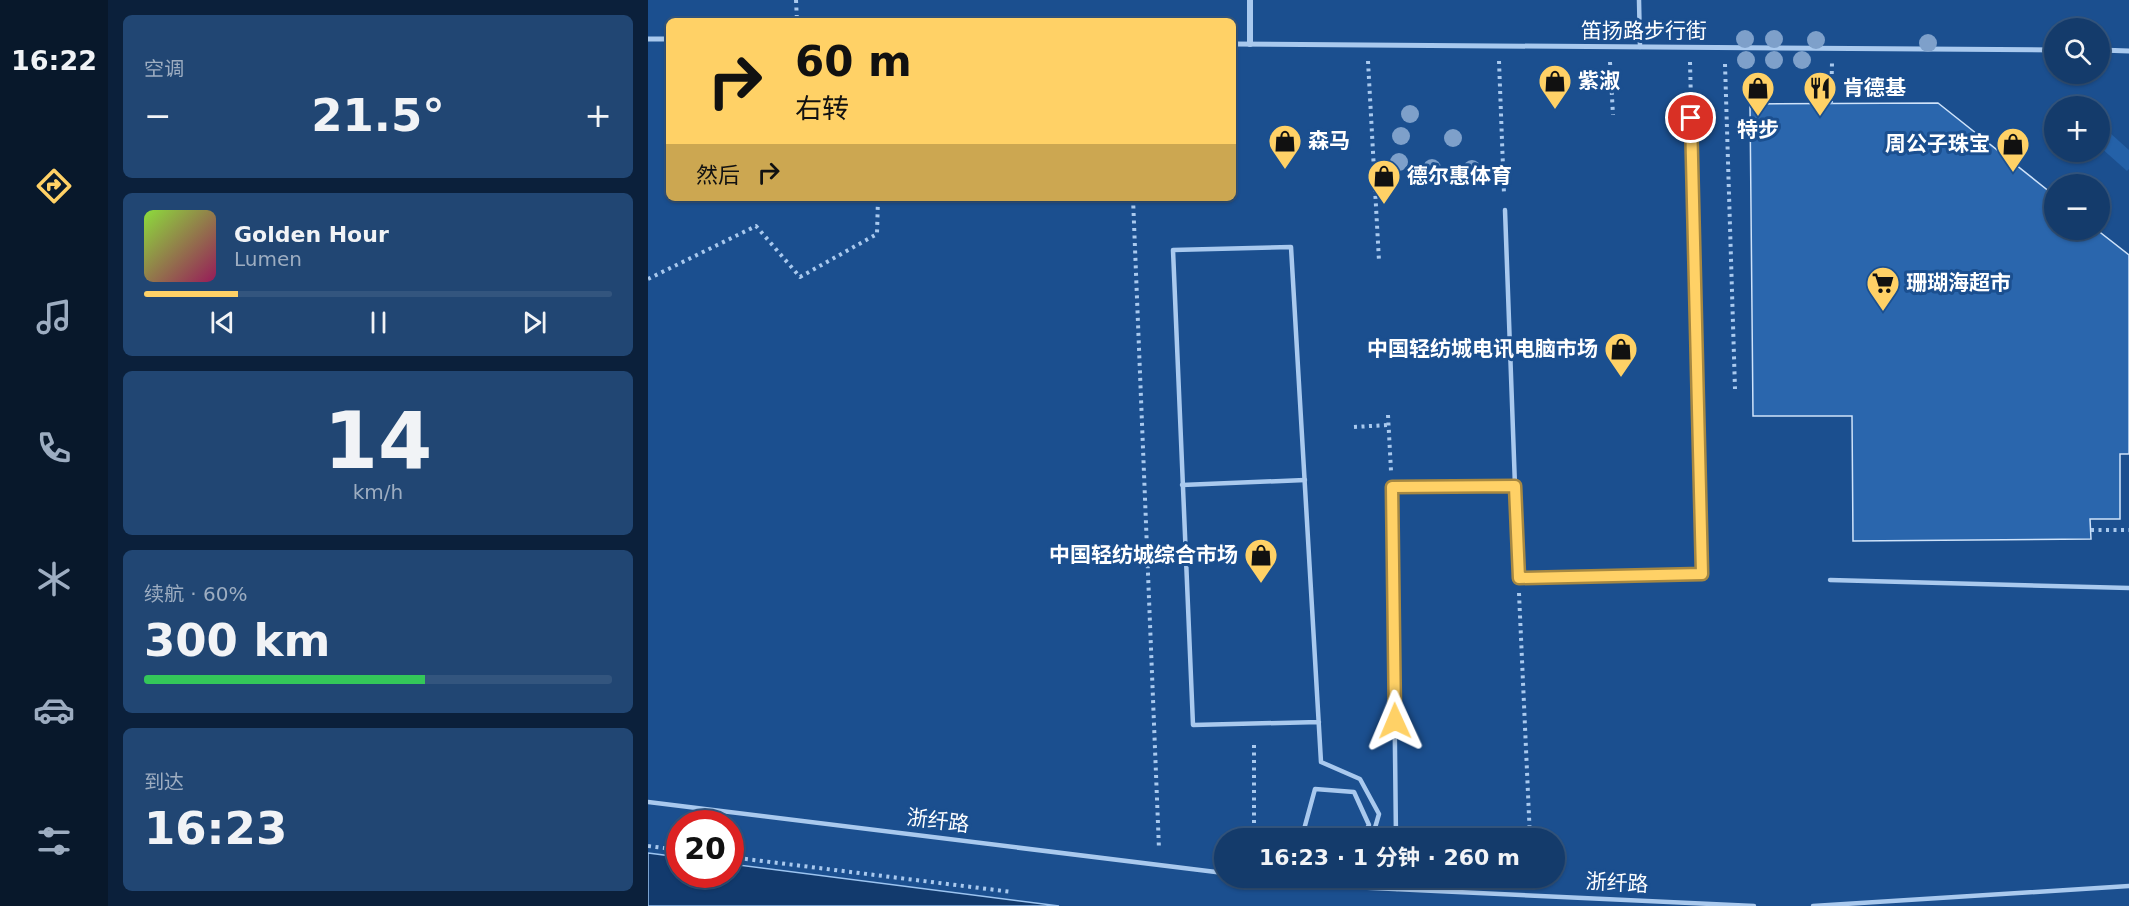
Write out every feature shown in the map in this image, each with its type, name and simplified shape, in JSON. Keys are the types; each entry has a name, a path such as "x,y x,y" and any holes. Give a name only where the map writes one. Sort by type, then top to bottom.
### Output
{"street":[{"path":"1250,0 1250,44"},
{"path":"648,39 666,39"},
{"name":"笛扬路步行街","path":"1236,44 2044,50"},
{"path":"2110,50 2129,51"}],"lane":[{"path":"1639,0 1640,47"},
{"path":"1505,210 1519,578 1702,574 1691,118"},
{"path":"1319,722 1193,724 1173,250 1291,247 1305,480 1319,722 1321,762 1360,779 1379,814 1375,828"},
{"path":"1182,485 1305,480"},
{"path":"1396,828 1392,487 1515,486"},
{"path":"1830,580 2129,588"},
{"path":"1304,828 1315,789 1354,792 1369,825 1367,828"},
{"name":"浙纤路","path":"648,802 1214,872"},
{"path":"1814,906 2129,886"},
{"name":"浙纤路","path":"1375,888 1754,906"}],"path":[{"path":"796,0 797,18"},
{"path":"1367,45 1379,261"},
{"path":"1498,46 1505,210"},
{"path":"1609,47 1613,115"},
{"path":"1689,47 1691,118"},
{"path":"1725,48 1735,389"},
{"path":"1831,104 1833,48"},
{"path":"648,279 756,226 800,278 877,234 878,201"},
{"path":"1133,201 1159,865"},
{"path":"1388,415 1392,487"},
{"path":"1354,427 1388,426"},
{"path":"2091,530 2129,530"},
{"path":"1519,578 1530,828"},
{"path":"1254,745 1254,828"},
{"path":"648,846 666,848"},
{"path":"744,859 1012,892"}],"shaded area":[{"path":"2110,133 2129,150 2129,169 2127,171 2110,156"},
{"path":"648,853 666,855 666,888 744,888 744,866 1059,906 648,906"}],"building":[{"path":"1938,103 2044,187 2044,240 2110,240 2129,255 2129,454 2120,454 2120,519 2090,519 2091,539 1853,541 1852,416 1753,416 1750,104"}],"place":[{"name":"紫淑","path":"1555,110"},
{"name":"特步","path":"1758,117"},
{"name":"肯德基","path":"1820,117"},
{"name":"森马","path":"1285,170"},
{"name":"周公子珠宝","path":"2013,173"},
{"name":"德尔惠体育","path":"1384,205"},
{"name":"珊瑚海超市","path":"1883,312"},
{"name":"中国轻纺城电讯电脑市场","path":"1621,378"},
{"name":"中国轻纺城综合市场","path":"1261,584"}],"route":[{"path":"1395,721 1392,487 1515,486 1519,578 1702,574 1691,118"}]}
